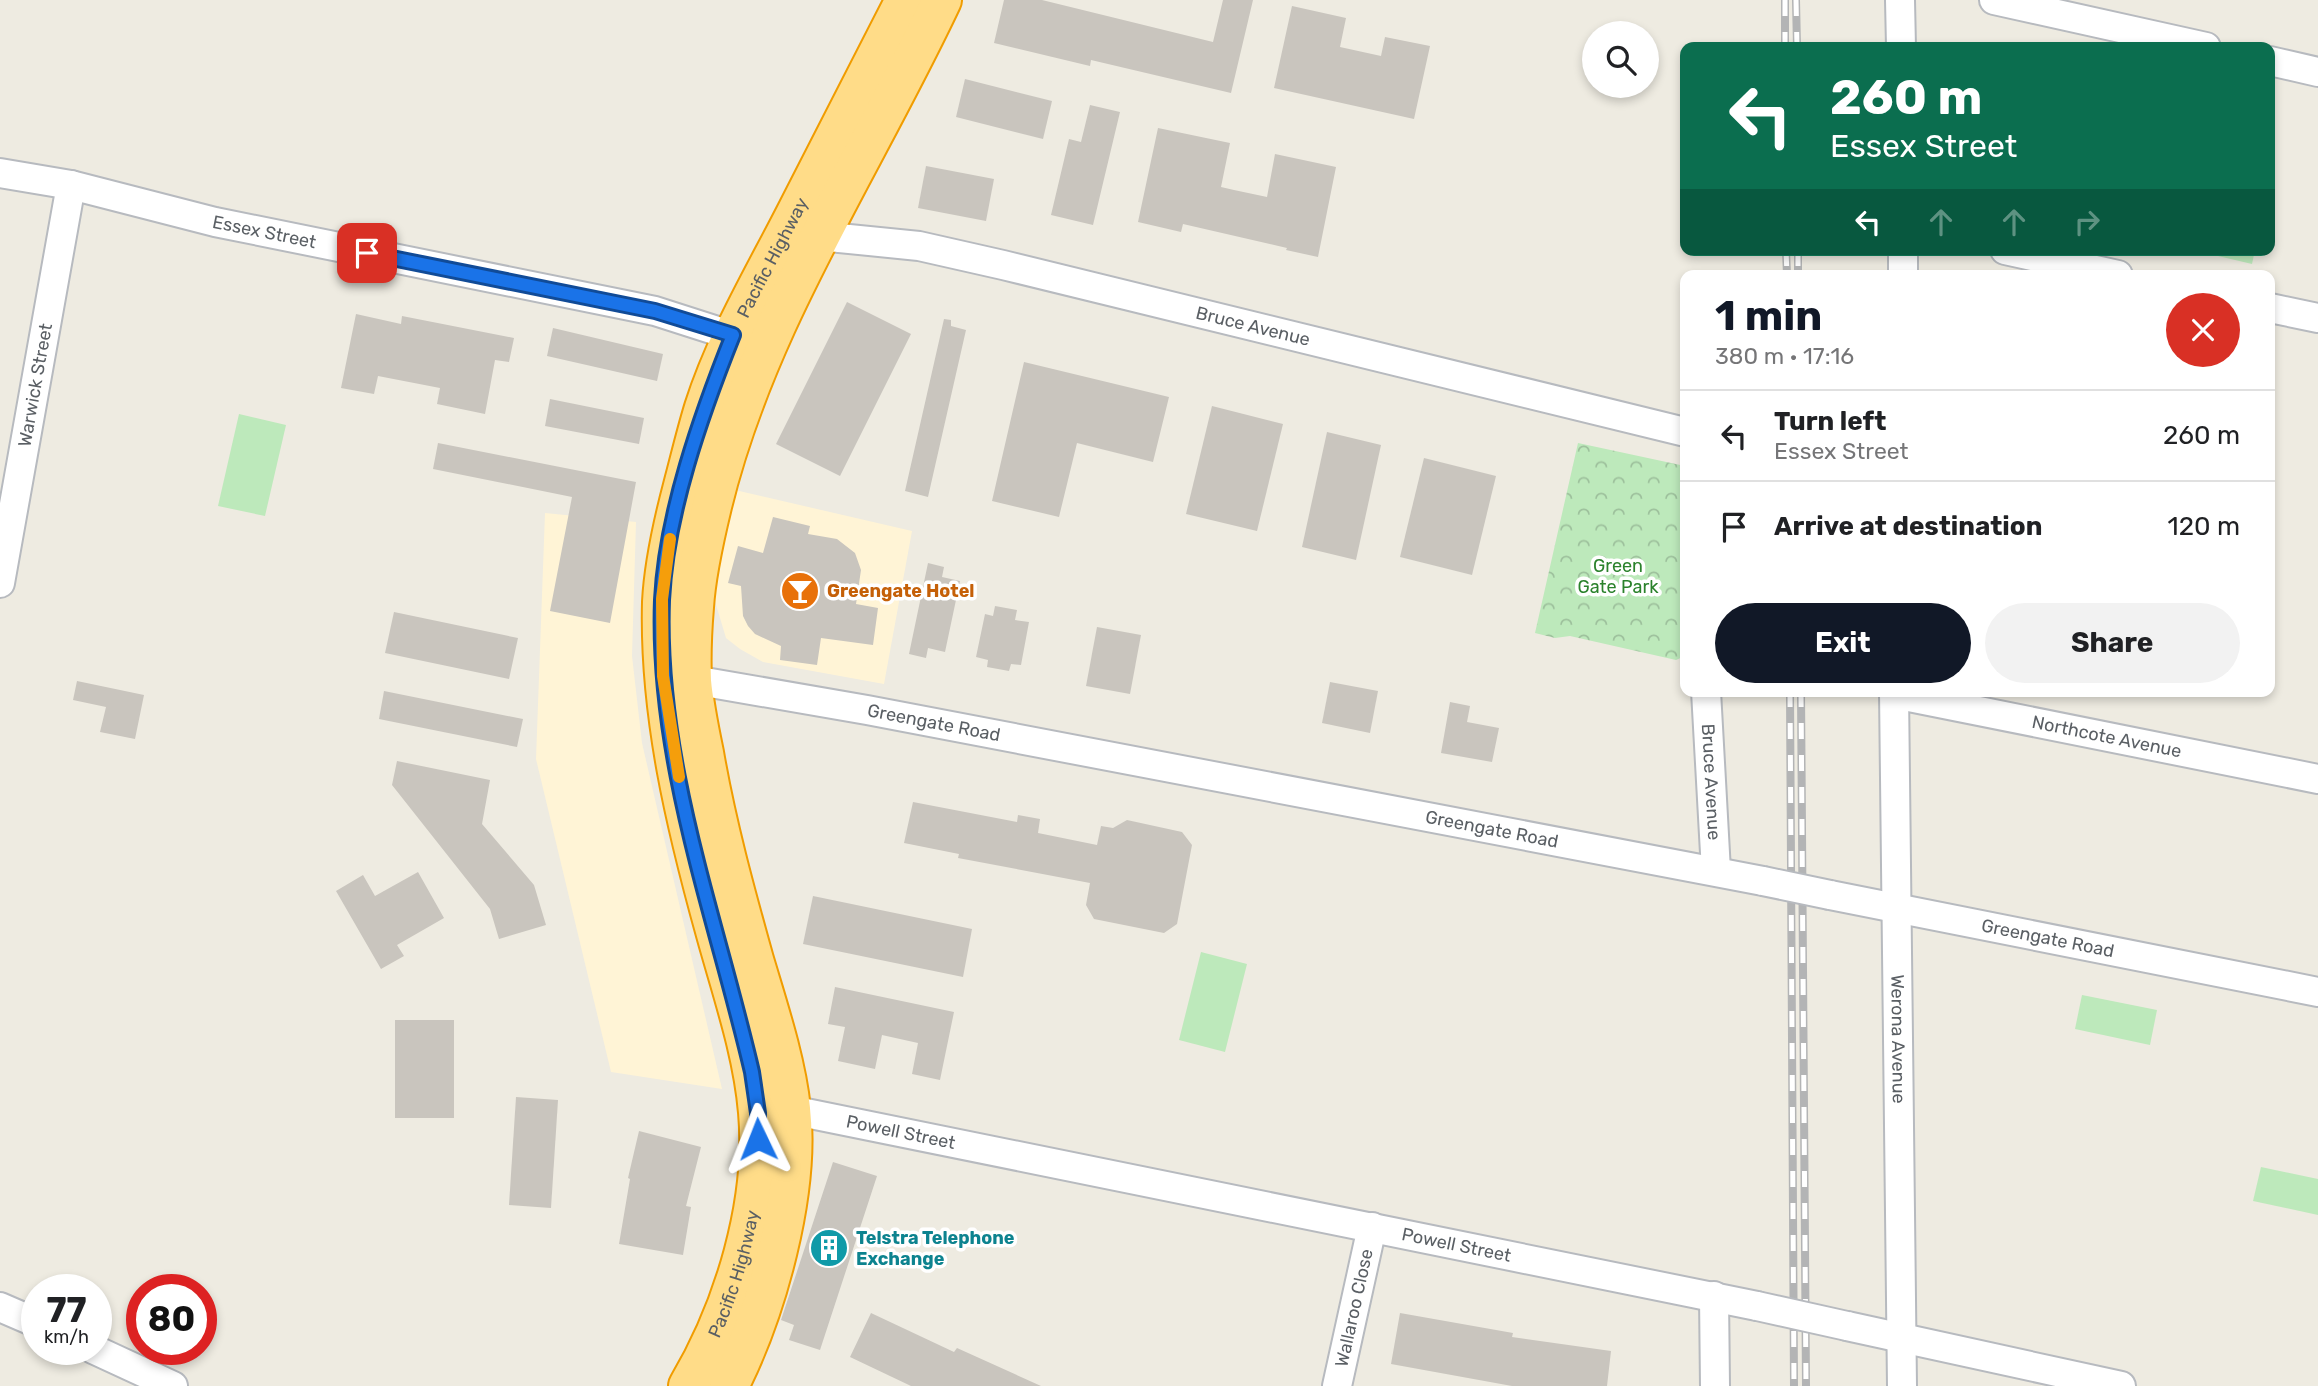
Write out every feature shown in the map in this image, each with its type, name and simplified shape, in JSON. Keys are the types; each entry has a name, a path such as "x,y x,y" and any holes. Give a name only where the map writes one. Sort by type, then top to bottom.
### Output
{"highway":[{"name":"Pacific Highway","path":"729,1386 754,1325 782,1226 790,1172 791,1110 774,1031 678,678 662,599 672,529 705,406 733,335 905,0"},
{"name":"Pacific Highway","path":"688,1386 715,1335 748,1230 758,1164 758,1113 743,1034 684,806 667,711 678,678 694,604 704,538 736,418 819,236 942,0"}],"street":[{"path":"1900,0 1901,42"},
{"path":"1994,0 2183,42"},
{"path":"2275,62 2318,72"},
{"name":"Essex Street","path":"0,173 71,185 215,222 655,311 733,335"},
{"name":"Warwick Street","path":"0,583 71,185"},
{"name":"Bruce Avenue","path":"819,236 919,246 991,262 1680,431"},
{"path":"2032,256 2095,270"},
{"path":"2275,308 2318,318"},
{"name":"Greengate Road","path":"678,678 908,718 1716,871 1898,910 2318,992"},
{"name":"Bruce Avenue","path":"1706,697 1716,871"},
{"name":"Werona Avenue","path":"1894,697 1902,1386"},
{"name":"Northcote Avenue","path":"1914,697 2318,779"},
{"name":"Powell Street","path":"791,1110 1714,1296 2121,1386"},
{"name":"Wallaroo Close","path":"1337,1386 1372,1227"},
{"path":"1714,1296 1715,1386"},
{"path":"0,1307 21,1317"},
{"path":"112,1358 173,1386"}],"shaded area":[{"path":"735,490 912,531 884,684 763,662 726,638 714,598"},
{"path":"545,513 636,522 632,656 642,743 722,1089 611,1072 536,759"}],"green space":[{"path":"2218,256 2254,256 2252,264"},
{"path":"239,414 286,425 265,516 218,506"},
{"name":"Green Gate Park","path":"1578,443 1680,465 1680,658 1676,660 1570,636 1555,638 1535,633"},
{"path":"1201,952 1247,964 1225,1052 1179,1040"},
{"path":"2082,995 2157,1010 2150,1045 2075,1029"},
{"path":"2261,1167 2318,1179 2318,1215 2253,1201"}],"building":[{"path":"1004,0 1042,0 1213,42 1223,0 1253,0 1231,93 1091,60 1090,66 994,43"},
{"path":"1292,6 1346,18 1340,47 1381,56 1385,37 1430,46 1414,119 1274,88"},
{"path":"965,79 1052,101 1043,139 956,117"},
{"path":"1090,105 1120,112 1093,225 1051,215 1069,139 1081,142"},
{"path":"1158,128 1230,143 1221,187 1234,190 1267,197 1275,154 1336,167 1318,257 1183,224 1181,232 1138,222"},
{"path":"926,166 994,179 986,221 918,208"},
{"path":"847,302 911,334 840,476 776,444"},
{"path":"356,314 401,324 402,316 514,338 509,362 495,360 485,414 437,404 440,388 378,376 374,394 341,388"},
{"path":"944,319 951,320 951,326 966,330 928,497 905,491"},
{"path":"553,328 663,354 657,381 547,356"},
{"path":"1024,362 1169,397 1153,462 1077,443 1059,517 992,501"},
{"path":"550,399 644,418 639,444 545,426"},
{"path":"1212,406 1283,424 1257,531 1186,514"},
{"path":"1327,432 1381,445 1356,560 1302,547"},
{"path":"438,443 636,482 610,623 550,611 572,497 433,469"},
{"path":"1424,458 1496,476 1472,575 1400,557"},
{"name":"Greengate Hotel","path":"773,517 810,526 808,534 837,539 855,553 861,570 856,604 878,608 873,645 821,638 817,665 780,660 781,646 755,634 748,626 743,616 741,586 728,583 738,546 763,553"},
{"path":"928,563 944,567 942,577 960,581 945,652 928,648 926,658 909,654"},
{"path":"995,606 1017,610 1015,620 1029,622 1021,665 1011,664 1009,671 987,667 988,660 976,657 985,614 993,616"},
{"path":"394,612 518,638 509,679 385,653"},
{"path":"1097,627 1141,635 1130,694 1086,686"},
{"path":"77,681 144,695 135,739 100,732 106,707 73,700"},
{"path":"1330,682 1378,691 1370,733 1322,723"},
{"path":"384,691 523,719 517,747 379,719"},
{"path":"1450,702 1470,706 1467,722 1499,728 1492,762 1441,753"},
{"path":"397,761 490,780 482,824 534,885 546,925 499,939 490,909 392,785"},
{"path":"913,802 1017,822 1018,815 1040,819 1038,833 1097,845 1101,826 1113,828 1127,820 1182,832 1192,845 1177,924 1164,933 1094,919 1086,905 1090,883 958,858 959,854 904,843"},
{"path":"418,872 444,918 397,945 404,956 381,969 336,891 363,875 375,896"},
{"path":"813,896 972,929 963,977 803,944"},
{"path":"835,987 954,1012 940,1080 912,1074 918,1043 882,1035 875,1069 838,1061 845,1027 828,1024"},
{"path":"395,1020 454,1020 454,1118 395,1118"},
{"path":"516,1097 558,1100 551,1208 509,1205"},
{"path":"639,1131 701,1147 686,1206 691,1207 683,1255 619,1244 630,1179 628,1178"},
{"name":"Telstra Telephone Exchange","path":"833,1162 877,1176 820,1350 789,1340 794,1325 781,1320"},
{"path":"871,1313 954,1352 957,1348 1041,1386 911,1386 850,1357"},
{"path":"1400,1313 1513,1333 1512,1337 1611,1351 1607,1386 1512,1386 1391,1364"}],"railway":[{"path":"1785,0 1785,42"},
{"path":"1796,0 1797,42"},
{"path":"1786,256 1787,270"},
{"path":"1798,256 1798,270"},
{"path":"1790,697 1794,1386"},
{"path":"1801,697 1806,1386"}],"slow traffic":[{"path":"670,539 662,599 663,676 679,777"}],"place":[{"name":"Greengate Hotel","path":"800,591"},
{"name":"Telstra Telephone Exchange","path":"829,1248"}],"route":[{"path":"367,253 655,311 733,335 705,406 672,529 662,599 663,676 684,806 752,1072 758,1113 758,1139"}]}
